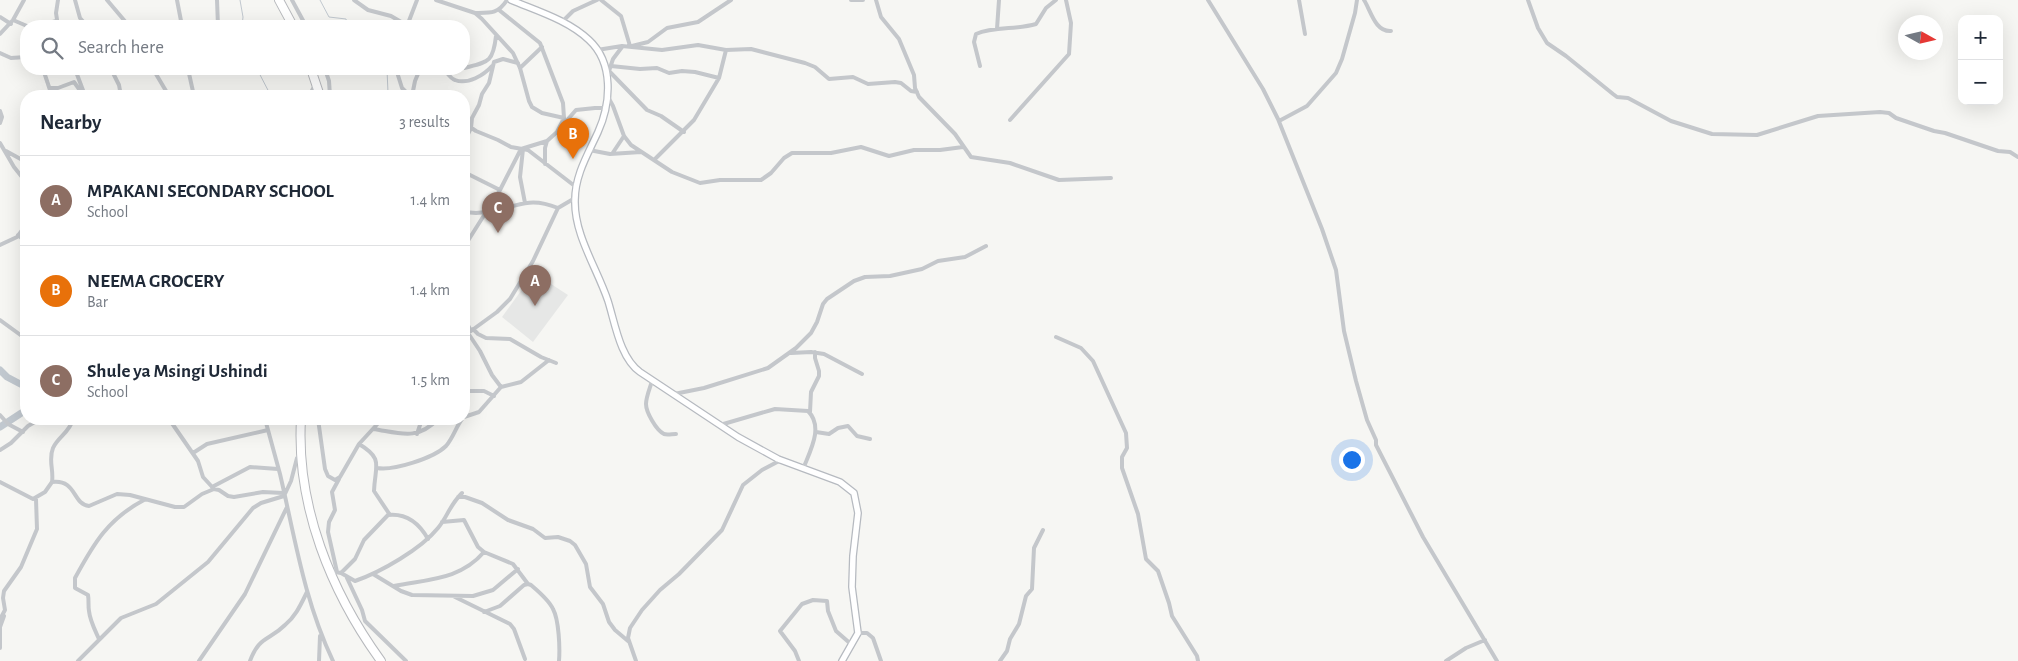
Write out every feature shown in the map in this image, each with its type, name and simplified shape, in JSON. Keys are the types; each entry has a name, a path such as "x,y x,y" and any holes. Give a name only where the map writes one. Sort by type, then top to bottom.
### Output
{"highway":[{"path":"279,0 291,20"},
{"path":"314,75 319,90"},
{"path":"300,425 305,484 314,526 336,572 350,614 381,661"}],"street":[{"path":"0,34 12,22 24,0"},
{"path":"57,20 58,0"},
{"path":"75,0 82,20"},
{"path":"108,0 123,20"},
{"path":"177,0 181,20"},
{"path":"217,0 218,20"},
{"path":"292,0 303,20"},
{"path":"356,0 368,10 391,16 398,20"},
{"path":"410,20 417,0"},
{"path":"436,0 475,13 500,10 507,0"},
{"path":"511,0 562,22 589,40 597,50 608,73 647,110 661,116 684,132"},
{"path":"562,22 573,11 597,0"},
{"path":"601,0 621,16 631,46"},
{"path":"631,46 648,42 667,28 698,22 731,0"},
{"path":"852,0 863,0"},
{"path":"876,0 881,17 899,39 914,75 916,92"},
{"path":"996,29 1000,0"},
{"path":"980,66 974,37 978,33 996,29 1014,29 1036,24 1046,8 1056,0"},
{"path":"1010,120 1069,54 1071,23 1066,0"},
{"path":"1208,0 1262,89 1279,122 1322,228 1336,270 1349,352 1367,420 1376,440 1376,445 1427,544 1497,661"},
{"path":"1299,0 1305,34"},
{"path":"1279,122 1307,106 1336,73 1342,59 1357,0"},
{"path":"1364,0 1379,28 1391,31"},
{"path":"1528,0 1538,28 1547,44 1566,56 1613,94 1617,97 1628,98 1662,117 1704,133 1757,135 1818,116 1880,112 1889,113 1896,118 1998,151 2009,152 2018,157"},
{"path":"500,10 537,40 542,47 563,103 564,118 556,132"},
{"path":"475,13 508,47 518,63 528,101 532,107 542,113 564,118"},
{"path":"0,17 20,24"},
{"path":"470,67 481,65 490,60 493,55 496,36"},
{"path":"597,50 622,46 662,50 698,45 726,50 742,48 760,51 815,67 828,79 853,77 868,84 901,83 916,92 955,134 971,157 996,160 1059,180 1110,178"},
{"path":"622,46 610,66 606,108 576,188 575,198 579,228 605,292 626,355 637,370 720,425 781,460 843,484 854,493 858,512 852,587 858,633 842,661"},
{"path":"520,68 542,47"},
{"path":"655,159 694,120 719,78 726,50"},
{"path":"0,53 11,58 20,58"},
{"path":"455,80 478,77 492,66 494,62 503,59 518,63"},
{"path":"492,66 489,83 472,118 471,128 511,147 528,150 576,188"},
{"path":"610,66 640,69 657,68 669,73 695,72 719,78"},
{"path":"45,75 50,88 58,88 74,82 80,90"},
{"path":"78,75 82,90"},
{"path":"113,75 120,90"},
{"path":"157,75 166,90"},
{"path":"189,75 193,90"},
{"path":"327,75 330,90"},
{"path":"398,75 404,90"},
{"path":"412,90 417,75"},
{"path":"450,75 455,80"},
{"path":"453,75 455,80"},
{"path":"313,90 317,83"},
{"path":"608,97 624,136 631,145 655,159 672,172 696,182 720,180 742,182 764,179 784,158 792,153 832,153 861,147 889,156 907,151 963,147"},
{"path":"470,238 500,190 522,149 547,141 576,110 606,108"},
{"path":"0,111 2,117 0,123"},
{"path":"612,154 624,136"},
{"path":"545,164 547,141"},
{"path":"0,143 14,167 20,172"},
{"path":"522,149 520,177 525,203"},
{"path":"589,150 612,154 645,153"},
{"path":"6,151 20,159"},
{"path":"470,175 500,190"},
{"path":"470,331 502,307 514,293 533,260 558,208 575,198"},
{"path":"470,213 476,214 525,203 540,202 558,208"},
{"path":"0,245 8,242 20,232"},
{"path":"674,394 704,388 762,371 789,353 811,333 827,299 854,282 865,277 887,276 922,269 938,261 965,257 986,246"},
{"path":"0,320 20,335"},
{"path":"470,332 486,338 510,339 556,363"},
{"path":"470,334 492,375 502,387"},
{"path":"1056,337 1081,348 1093,361 1122,423 1128,445 1122,458 1122,468 1138,514 1146,558 1158,572 1172,616 1198,661"},
{"path":"789,353 815,352 824,354 862,374"},
{"path":"803,469 816,432 816,426 810,412 812,390 819,376 815,352"},
{"path":"470,416 480,412 502,387 520,382 549,360"},
{"path":"652,381 646,402 647,408 654,423 662,432 676,434"},
{"path":"470,391 484,390 494,396"},
{"path":"720,425 775,409 810,412"},
{"path":"0,415 8,424 23,432"},
{"path":"0,450 32,425"},
{"path":"52,482 50,460 54,446 71,425"},
{"path":"173,425 193,453 203,477 213,488 234,497 263,492 284,495"},
{"path":"267,425 287,507 299,566 321,634 333,661"},
{"path":"319,425 324,469 330,478 335,480 340,477"},
{"path":"336,572 328,532 335,510 332,492 359,444 376,425"},
{"path":"417,434 420,425"},
{"path":"373,429 417,434 432,425"},
{"path":"377,468 386,469 403,466 441,449 459,425"},
{"path":"816,432 828,434 838,428 848,426 857,436 870,439"},
{"path":"193,453 207,444 268,430"},
{"path":"359,444 373,453 377,468 374,490 390,514"},
{"path":"78,661 121,618 166,598 208,562 253,508 261,503 284,495 291,482 297,458 302,454"},
{"path":"628,641 630,628 647,604 722,530 743,485 762,470 781,460"},
{"path":"0,648 0,627 4,614 4,592 21,566 38,529 36,499 52,482 63,482 68,485 85,505 89,506 117,494 130,495 175,507 184,507 202,494 250,467 278,469"},
{"path":"0,482 7,484 28,498 36,499"},
{"path":"336,572 355,581 386,567 428,539 442,522 450,506 462,493"},
{"path":"458,497 465,497 482,503 511,522 533,529 545,538 558,536 573,542 584,560 590,587 603,604 609,622 628,641 636,661"},
{"path":"99,639 89,612 89,597 75,588 75,578 109,524 144,500"},
{"path":"199,661 246,594 287,507"},
{"path":"336,572 354,559 359,547 385,517 390,514 409,518 418,525 428,539"},
{"path":"442,522 464,520 476,545 484,552 513,564 528,584 552,607 560,644 559,661"},
{"path":"1000,661 1019,624 1026,596 1032,589 1034,548 1043,530"},
{"path":"394,586 454,574 473,564 484,552"},
{"path":"373,574 412,595 472,596 488,593 518,569"},
{"path":"347,578 365,621 406,661"},
{"path":"484,612 500,606 528,584"},
{"path":"250,661 257,646 264,639 284,627 293,618 307,592"},
{"path":"454,596 512,626 525,660"},
{"path":"798,661 795,651 780,630 800,606 807,602 827,601 828,611 836,630 852,645"},
{"path":"0,619 4,614"},
{"path":"858,633 867,633 873,638 881,661"},
{"path":"319,661 321,634"},
{"path":"1446,661 1466,648 1485,640"}],"shaded area":[{"path":"534,273 568,295 533,342 502,317"}],"waterway":[{"path":"240,0 243,20"},
{"path":"320,0 329,17 346,20"},
{"path":"260,75 268,90"},
{"path":"387,75 388,90"},
{"path":"0,370 7,377 20,384"},
{"path":"0,427 20,414"}],"place":[{"name":"NEEMA GROCERY","path":"573,159"},
{"name":"Shule ya Msingi Ushindi","path":"498,233"},
{"name":"MPAKANI SECONDARY SCHOOL","path":"535,306"}]}
